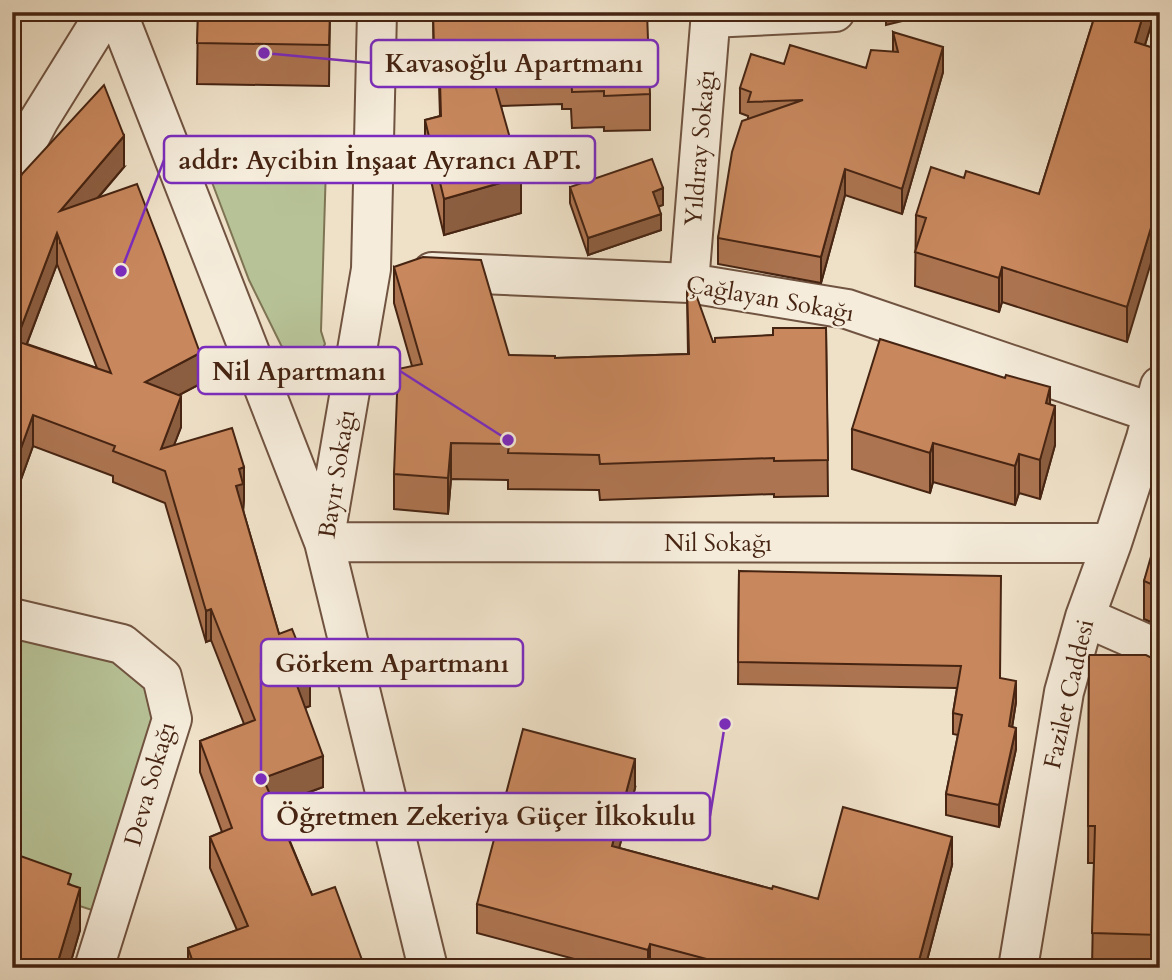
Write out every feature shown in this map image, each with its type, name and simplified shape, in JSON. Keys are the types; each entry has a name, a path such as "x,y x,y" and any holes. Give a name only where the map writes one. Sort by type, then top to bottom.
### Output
{"street":[{"path":"12,171 39,120 106,12"},
{"path":"117,12 324,542"},
{"name":"Bayır Sokağı","path":"377,12 371,269 324,542 428,968"},
{"path":"710,15 835,12"},
{"name":"Yıldıray Sokağı","path":"689,283 710,15"},
{"name":"Çağlayan Sokağı","path":"371,269 689,283 847,309 1156,400"},
{"name":"Fazilet Caddesi","path":"1018,968 1064,692 1085,617 1112,543 1156,400"},
{"name":"Nil Sokağı","path":"324,542 1112,543"},
{"path":"1085,617 1160,650"},
{"name":"Deva Sokağı","path":"12,618 122,645 162,677 172,719 94,968"}],"green space":[{"path":"206,161 326,166 321,331 325,344 314,360 295,363 281,345 249,280"},
{"path":"12,631 118,655 152,685 164,716 98,912 12,884"}],"building":[{"path":"198,12 330,12 329,45 197,43"},
{"path":"433,12 647,12 650,94 604,96 604,91 572,92 571,73 562,73 562,69 491,71 521,177 444,199 425,120 441,116 439,48 434,48"},
{"path":"885,12 903,12 886,16"},
{"path":"1096,12 1144,12 1135,42 1160,50 1160,198 1127,307 1002,267 999,278 915,252 926,218 916,215 931,167 964,178 966,171 1039,194"},
{"path":"893,32 943,47 902,189 845,169 821,257 718,238 732,152 742,121 803,100 748,102 751,92 740,88 751,54 784,64 790,45 866,68 871,50 898,52"},
{"path":"104,85 124,136 60,211 137,184 200,353 145,382 181,396 161,449 232,428 244,467 239,469 243,484 236,486 279,634 292,629 310,674 295,680 323,756 263,778 312,895 335,887 365,968 195,968 188,948 248,926 210,837 232,828 200,741 255,720 211,609 206,611 165,471 113,451 115,446 33,415 12,473 12,199 22,174","holes":["57,233 111,373 16,341"]},
{"path":"652,159 663,188 653,192 661,214 588,238 570,187"},
{"path":"423,257 481,260 509,355 555,358 689,354 687,290 694,289 713,342 715,338 773,335 773,328 826,328 828,460 774,461 774,458 600,464 599,455 508,453 509,444 451,443 448,478 394,474 398,369 422,364 394,267"},
{"path":"880,339 1005,378 1006,375 1050,387 1046,403 1055,406 1040,460 1019,454 1015,466 933,443 930,453 852,429"},
{"path":"12,478 19,481 12,500"},
{"path":"1156,539 1160,540 1160,588 1144,581"},
{"path":"739,571 1001,576 1000,678 1016,681 1009,726 1016,728 999,805 946,794 962,715 953,713 961,666 738,662"},
{"path":"1089,655 1146,655 1160,662 1160,898 1152,898 1160,910 1160,935 1092,933 1095,826 1088,826"},
{"path":"523,729 635,759 612,846 772,889 773,886 818,899 843,807 952,837 917,968 728,968 729,965 650,944 648,950 477,904"},
{"path":"12,853 71,874 68,884 80,888 56,968 42,968 12,959"},
{"path":"1160,961 1160,968 1149,968"}],"place":[{"name":"Kavasoğlu Apartmanı","path":"264,53"},
{"name":"addr: Aycibin İnşaat Ayrancı APT.","path":"121,271"},
{"name":"Nil Apartmanı","path":"508,440"},
{"name":"Öğretmen Zekeriya Güçer İlkokulu","path":"725,724"},
{"name":"Görkem Apartmanı","path":"261,779"}]}
